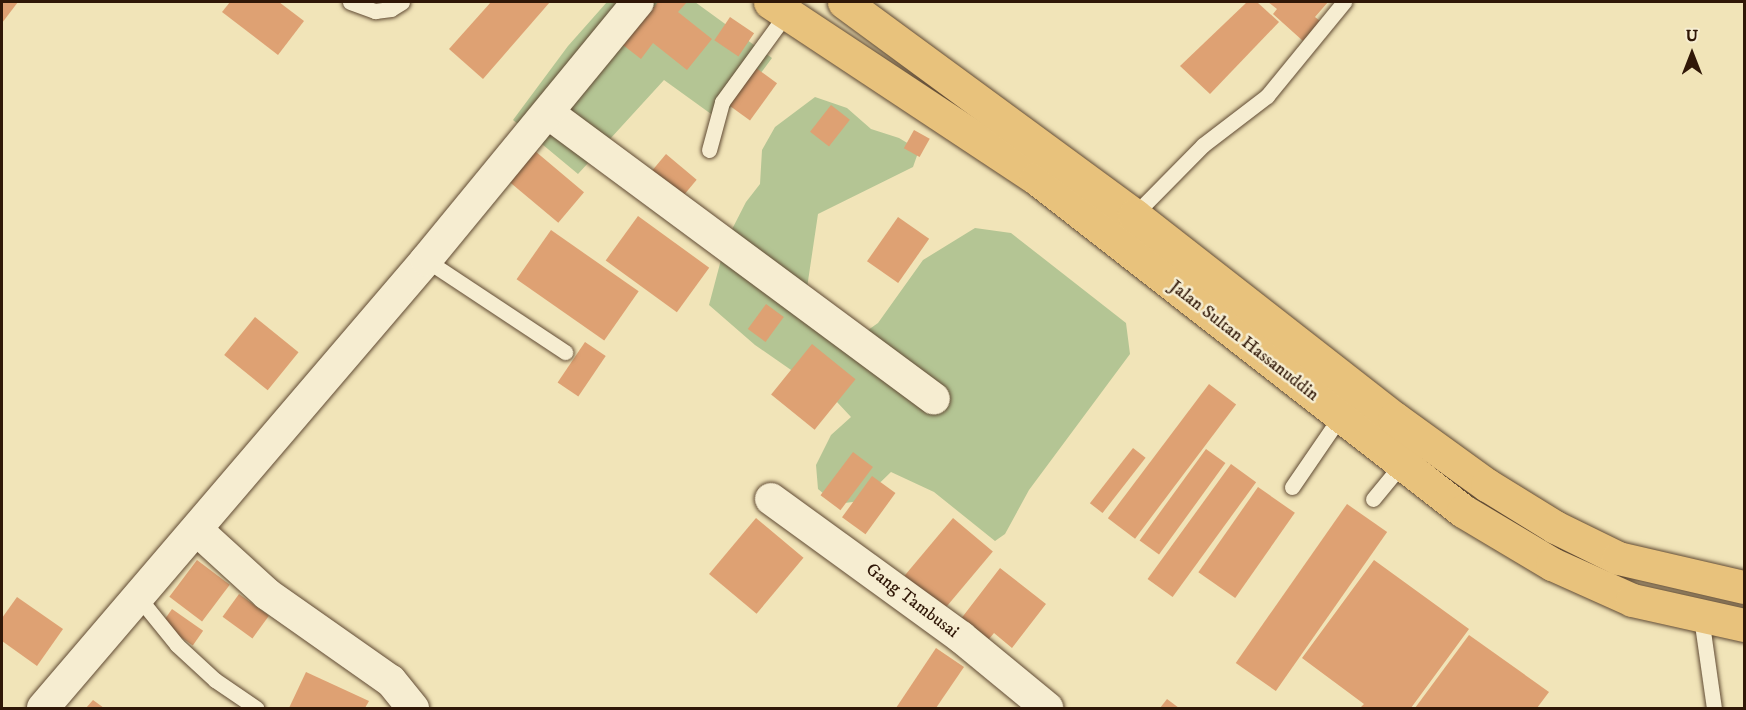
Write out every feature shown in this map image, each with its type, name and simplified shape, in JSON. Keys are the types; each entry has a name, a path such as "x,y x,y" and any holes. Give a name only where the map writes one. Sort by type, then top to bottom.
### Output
{"main road":[{"name":"Jalan Sultan Hassanuddin","path":"848,4 1134,215 1394,418 1487,485 1555,527 1618,558 1744,587"},
{"path":"824,40 848,4"},
{"name":"Jalan Sultan Hassanuddin","path":"778,8 1036,178 1401,465 1463,511 1552,564 1632,600 1744,625"}],"street":[{"path":"43,708 426,260 638,2"},
{"path":"548,113 934,399"},
{"name":"Gang Tambusai","path":"771,499 961,637 1047,708"},
{"path":"197,530 267,594 391,681 412,708"}],"lane":[{"path":"350,2 375,11 391,9 402,2"},
{"path":"1134,215 1203,145 1267,96 1344,2"},
{"path":"709,150 727,93 778,8"},
{"path":"426,260 565,352"},
{"path":"1292,488 1340,417"},
{"path":"1373,499 1401,465"},
{"path":"139,598 177,645 215,680 256,708"},
{"path":"1701,617 1714,708"}],"green space":[{"path":"607,2 695,2 772,58 746,93 718,119 664,80 578,174 513,120 568,46"},
{"path":"815,97 847,108 871,129 899,138 919,150 913,167 818,214 807,288 861,335 878,323 923,260 975,228 1011,233 1126,323 1130,354 1029,490 1005,534 995,541 934,492 891,472 861,501 836,504 818,489 816,465 831,435 851,417 837,402 755,345 709,305 726,241 746,202 760,184 762,150 775,127"}],"building":[{"path":"2,2 18,2 2,23"},
{"path":"230,2 279,2 304,21 278,55 222,12"},
{"path":"491,2 550,2 483,79 449,49"},
{"path":"658,2 687,2 678,12 712,39 687,70 653,43 641,59 623,45"},
{"path":"1247,2 1257,2 1279,22 1210,94 1180,66"},
{"path":"1268,2 1328,2 1315,17 1320,21 1303,41 1273,14 1277,9"},
{"path":"730,17 754,33 738,56 714,40"},
{"path":"756,68 777,83 750,120 729,105"},
{"path":"831,105 850,120 829,147 810,132"},
{"path":"914,130 930,139 920,157 904,148"},
{"path":"535,151 584,192 558,223 509,182"},
{"path":"666,154 697,180 680,200 649,174"},
{"path":"638,216 709,268 677,312 606,260"},
{"path":"898,217 929,239 898,283 867,261"},
{"path":"551,230 639,291 604,341 517,279"},
{"path":"766,304 784,317 766,342 748,329"},
{"path":"255,317 299,352 268,390 224,355"},
{"path":"585,342 606,356 578,397 558,383"},
{"path":"812,344 856,379 815,430 771,395"},
{"path":"1209,384 1236,404 1135,539 1108,518"},
{"path":"1133,448 1146,458 1103,513 1090,503"},
{"path":"1206,449 1225,463 1159,555 1140,540"},
{"path":"853,452 873,467 840,510 821,495"},
{"path":"1231,464 1256,482 1173,597 1148,579"},
{"path":"872,476 895,493 865,534 842,517"},
{"path":"1258,487 1295,513 1235,598 1198,572"},
{"path":"1347,504 1387,532 1276,691 1236,663"},
{"path":"756,518 803,558 757,614 709,574"},
{"path":"953,518 993,551 940,614 900,581"},
{"path":"197,560 230,585 202,621 169,597"},
{"path":"1374,560 1469,629 1411,708 1360,708 1364,704 1302,658"},
{"path":"1000,568 1046,604 1012,648 994,633 984,645 957,624"},
{"path":"239,594 269,616 252,638 223,617"},
{"path":"17,597 63,629 37,666 2,641 2,618"},
{"path":"172,609 203,631 193,646 162,624"},
{"path":"1469,635 1549,692 1537,708 1415,708"},
{"path":"936,648 964,667 936,708 896,708"},
{"path":"306,672 369,701 365,708 289,708"},
{"path":"1167,699 1179,708 1160,708"},
{"path":"93,700 104,708 86,708"}]}
